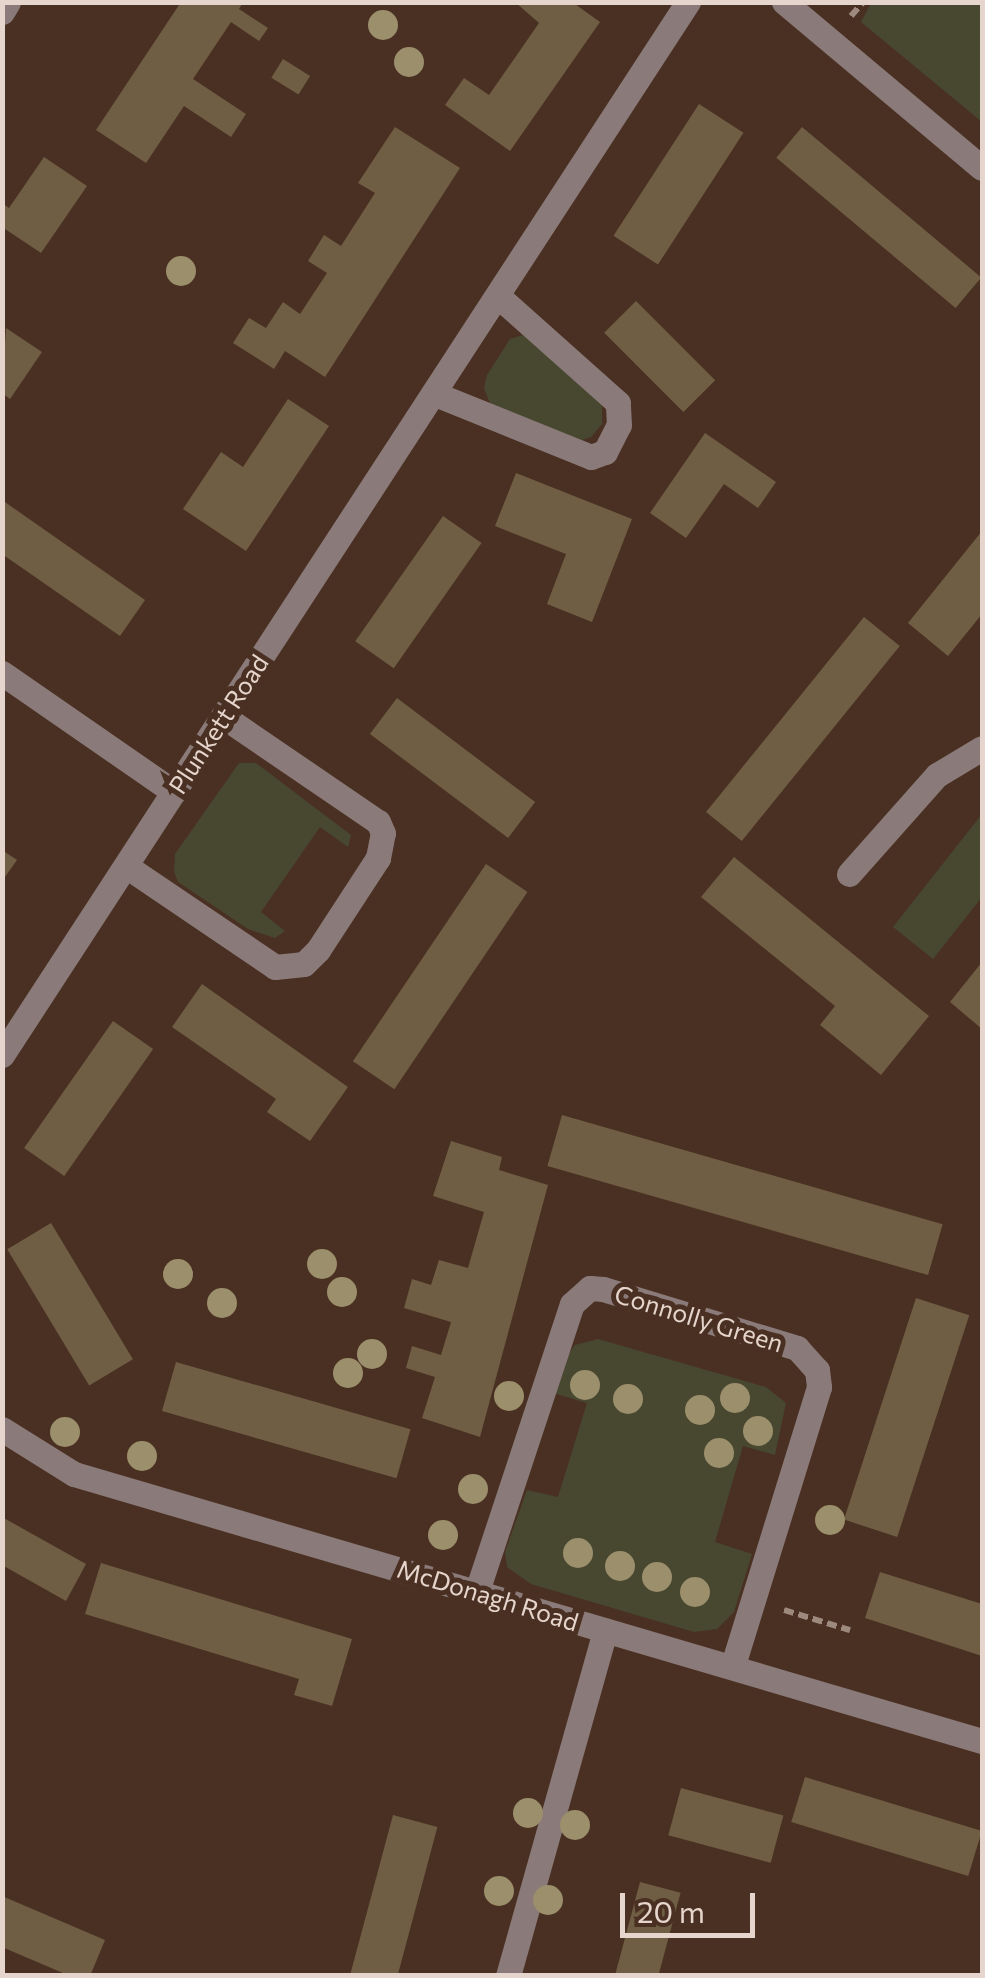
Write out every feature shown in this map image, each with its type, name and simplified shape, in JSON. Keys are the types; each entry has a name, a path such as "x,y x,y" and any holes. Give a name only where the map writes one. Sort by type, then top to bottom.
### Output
{"street":[{"path":"2,12 8,2"},
{"name":"Plunkett Road","path":"2,1056 688,2"},
{"path":"784,2 982,168"},
{"path":"435,394 591,457 605,452 620,425 618,403 498,296"},
{"path":"2,673 174,792"},
{"path":"126,866 275,967 289,969 318,950 378,858 384,844 378,822 224,716"},
{"path":"848,874 936,774 982,748"},
{"name":"Connolly Green","path":"477,1591 572,1304 590,1288 796,1348 817,1370 819,1388 733,1665"},
{"name":"McDonagh Road","path":"2,1428 74,1474 982,1741"},
{"path":"508,1976 605,1630"}],"path":[{"path":"753,1601 850,1630"}],"shaded area":[{"path":"871,3 982,3 982,122 861,22"},
{"path":"526,334 602,401 602,424 591,437 582,440 491,406 484,388 487,375 510,339"},
{"path":"239,763 256,763 351,835 348,847 320,827 261,912 285,931 275,938 248,929 178,882 174,872 175,854"},
{"path":"982,814 982,897 933,959 893,927"},
{"path":"598,1339 766,1387 786,1403 775,1455 743,1446 715,1542 752,1554 734,1612 717,1629 694,1632 531,1584 507,1567 505,1552 527,1490 558,1497 587,1403 553,1393 568,1355 575,1345"}],"building":[{"path":"181,2 243,2 239,9 268,28 259,41 231,22 193,79 246,114 231,137 184,106 146,163 96,130"},
{"path":"515,2 572,2 600,22 510,151 445,105 464,78 489,95 539,23"},
{"path":"283,59 310,76 298,95 271,78"},
{"path":"699,104 743,133 658,265 613,236"},
{"path":"395,127 460,168 325,377 285,351 274,369 233,343 249,318 266,328 283,302 300,314 327,273 308,261 324,235 341,246 375,193 358,183"},
{"path":"802,127 981,277 956,308 776,158"},
{"path":"44,157 87,186 41,253 2,227 2,203 9,208"},
{"path":"636,301 715,380 683,412 604,333"},
{"path":"6,328 42,352 10,399 2,393"},
{"path":"288,399 329,426 246,551 183,509 221,452 243,467"},
{"path":"705,433 776,482 758,508 724,484 686,538 650,513"},
{"path":"516,473 632,519 592,622 547,604 566,554 495,526"},
{"path":"2,500 145,600 120,636 2,554"},
{"path":"443,516 482,543 394,668 355,641"},
{"path":"982,531 982,614 948,656 908,623"},
{"path":"864,617 900,646 742,841 706,812"},
{"path":"397,698 535,802 508,838 370,734"},
{"path":"2,850 17,860 2,881"},
{"path":"734,857 929,1016 881,1075 820,1025 835,1006 701,897"},
{"path":"486,864 527,892 394,1089 353,1061"},
{"path":"982,962 982,1029 950,1002"},
{"path":"202,984 348,1087 310,1141 267,1112 276,1099 172,1027"},
{"path":"113,1021 153,1049 64,1176 24,1148"},
{"path":"562,1115 943,1224 928,1275 547,1166"},
{"path":"451,1141 502,1157 499,1170 548,1185 480,1437 422,1418 435,1377 406,1368 412,1346 441,1355 451,1322 404,1308 412,1279 431,1285 439,1260 468,1268 484,1212 433,1196"},
{"path":"51,1223 133,1359 89,1386 7,1249"},
{"path":"916,1298 969,1315 897,1537 844,1520"},
{"path":"176,1362 411,1429 396,1478 162,1411"},
{"path":"2,1517 86,1564 66,1601 2,1565"},
{"path":"101,1563 352,1639 332,1706 294,1695 299,1679 85,1614"},
{"path":"880,1572 982,1604 982,1656 865,1618"},
{"path":"805,1777 982,1831 968,1876 791,1822"},
{"path":"681,1788 783,1815 771,1863 668,1835"},
{"path":"393,1815 437,1827 397,1976 350,1976"},
{"path":"640,1882 681,1893 658,1976 615,1976"},
{"path":"2,1896 105,1940 90,1976 70,1976 2,1947"}]}
